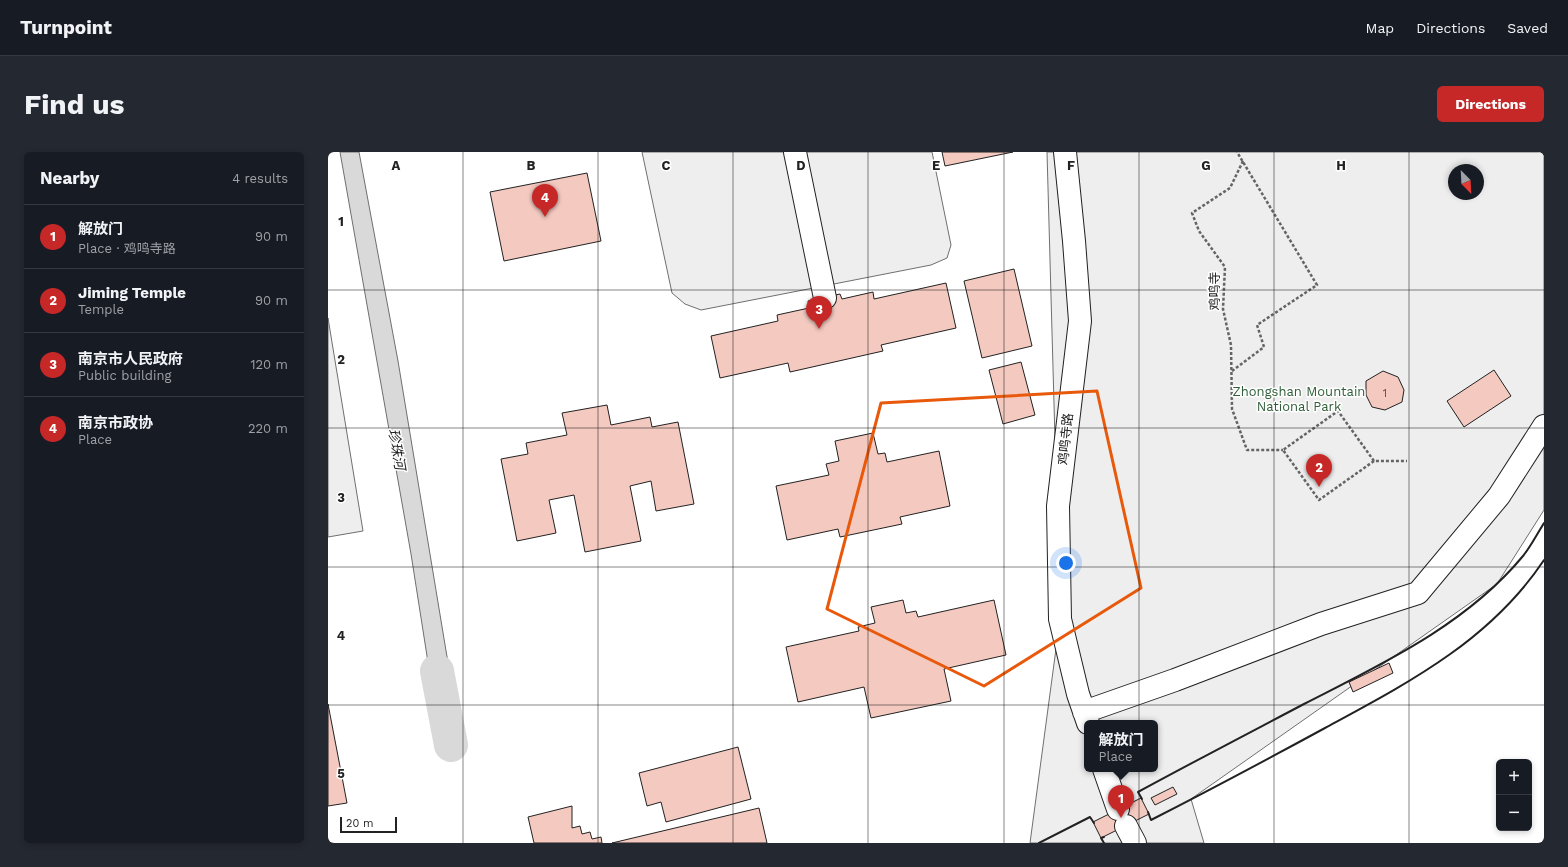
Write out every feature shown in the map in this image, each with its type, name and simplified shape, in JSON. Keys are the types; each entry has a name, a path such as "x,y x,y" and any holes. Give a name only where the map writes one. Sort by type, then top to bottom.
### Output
{"street":[{"path":"795,152 825,298"},
{"name":"鸡鸣寺路","path":"1065,152 1080,321 1058,506 1060,619 1078,694 1086,717"},
{"path":"1086,717 1175,680 1321,624 1418,593 1499,496 1544,426"},
{"path":"1105,772 1126,826"}],"path":[{"path":"1231,372 1264,347 1257,325 1317,285 1237,152"},
{"name":"鸡鸣寺","path":"1243,161 1230,188 1192,213 1199,231 1225,267 1223,309 1231,345 1232,409 1247,450 1283,450"},
{"path":"1374,461 1338,411 1283,450 1319,500 1374,461 1407,461"}],"highlighted area":[{"path":"1097,391 1141,588 984,686 827,609 881,403"}],"green space":[{"path":"642,152 932,152 951,245 947,258 931,265 701,310 685,304 672,293"},
{"name":"Zhongshan Mountain National Park","path":"1047,152 1544,152 1544,510 1497,584 1191,799 1204,843 1030,843 1060,619"},
{"path":"328,318 363,531 328,537"}],"water":[{"path":"340,152 359,152 398,361 455,705 449,715 440,717 433,709 427,656 411,554"}],"building":[{"path":"942,152 1013,152 945,166"},
{"path":"587,173 601,241 504,261 490,192"},
{"path":"1014,269 1032,346 982,358 964,281"},
{"path":"946,283 956,328 881,345 883,351 790,372 788,363 720,378 711,336 778,321 777,315 809,308 808,301 840,294 842,299 873,292 874,299"},
{"path":"1021,362 1035,415 1003,424 989,370"},
{"path":"1494,370 1511,396 1464,427 1447,401"},
{"path":"1383,371 1398,377 1404,390 1402,402 1385,410 1372,407 1366,395 1366,381"},
{"path":"607,405 611,425 650,417 652,427 678,422 694,504 656,511 651,481 630,486 641,541 585,552 574,495 549,500 556,533 517,541 501,459 528,454 526,443 567,435 562,413"},
{"path":"873,433 878,454 885,453 887,462 939,451 950,506 900,517 902,524 840,537 838,529 787,540 776,486 829,475 826,464 839,461 835,441"},
{"path":"903,600 906,613 916,611 918,617 994,600 1006,655 944,669 951,701 871,718 864,687 798,702 786,647 859,631 858,627 875,623 871,607"},
{"path":"1389,663 1393,673 1353,692 1349,682"},
{"path":"328,704 347,803 328,806"},
{"path":"738,747 751,799 666,822 661,802 647,806 639,773"},
{"path":"1173,787 1177,794 1155,805 1151,798"},
{"path":"1141,798 1149,814 1101,838 1093,822"},
{"path":"572,806 572,828 580,826 582,834 590,832 592,839 601,837 602,843 534,843 528,817"},
{"path":"759,808 767,843 612,843"}],"waterway":[{"name":"珍珠河","path":"437,671 451,745"}],"wall":[{"path":"1142,799 1138,792 1393,658 1449,623 1476,603 1500,581 1523,556 1544,523"},
{"path":"1148,812 1151,820 1304,740 1417,676 1445,658 1473,637 1499,614 1522,589 1544,560"},
{"path":"1039,843 1090,817 1094,823"},
{"path":"1104,837 1101,838 1104,843"}],"place":[{"name":"南京市政协","path":"545,217"},
{"name":"南京市人民政府","path":"819,329"},
{"name":"Jiming Temple","path":"1319,487"},
{"name":"解放门","path":"1121,818"}]}
